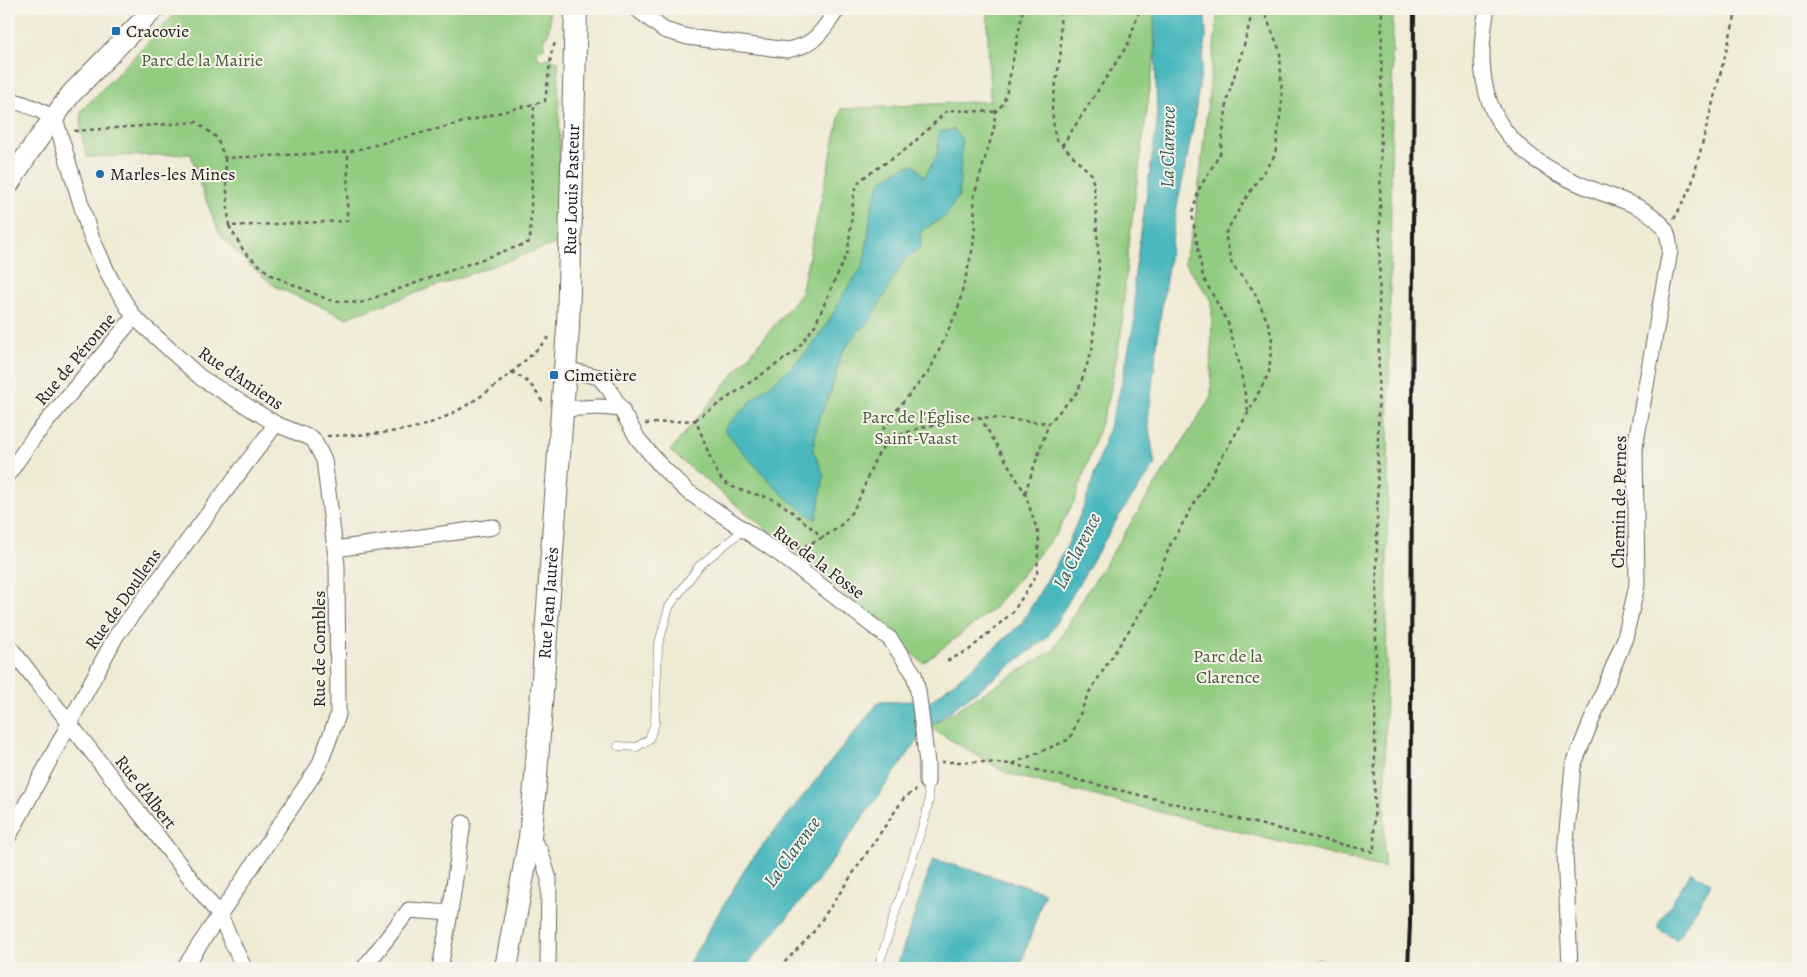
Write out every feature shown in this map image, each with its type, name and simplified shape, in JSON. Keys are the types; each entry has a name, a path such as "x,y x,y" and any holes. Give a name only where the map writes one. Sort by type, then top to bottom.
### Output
{"main road":[{"name":"Rue Louis Pasteur","path":"565,369 568,328 576,9"},
{"name":"Rue Jean Jaurès","path":"506,968 530,838 565,369"}],"street":[{"path":"9,184 56,125 71,94 154,9"},
{"path":"637,9 664,30 688,37 787,50 799,48 816,40 838,9"},
{"path":"1487,9 1482,56 1484,85 1494,114 1503,129 1530,156 1569,181 1638,207 1651,215 1667,231"},
{"path":"9,100 25,104 56,125"},
{"name":"Rue d'Amiens","path":"56,125 90,234 111,280 134,317 201,378 276,424 313,439"},
{"name":"Chemin de Pernes","path":"1570,968 1565,853 1574,766 1625,638 1637,585 1635,447 1670,251 1667,231"},
{"name":"Rue de Péronne","path":"9,473 34,437 134,317"},
{"name":"Rue de la Fosse","path":"565,369 599,377 609,389 638,439 661,466 687,490 781,555 890,639 914,674 918,691 927,763 927,782"},
{"path":"562,405 600,407 624,415"},
{"name":"Rue de Doullens","path":"9,836 116,636 276,424"},
{"name":"Rue de Combles","path":"184,968 319,766 338,715 337,565 324,460 313,439"},
{"path":"335,549 493,527"},
{"name":"Rue d'Albert","path":"9,646 220,916 244,968"},
{"path":"440,968 463,823"},
{"path":"530,838 540,850 549,879 548,968"},
{"path":"364,968 409,910 450,913"}],"lane":[{"path":"618,746 637,747 649,739 655,723 658,646 669,607 699,566 743,530"},
{"path":"878,968 926,815 929,800 927,782"}],"path":[{"path":"624,415 644,424 695,420 796,350 815,325 848,252 854,193 860,180 908,148 948,110 994,112 1003,104 1024,9"},
{"path":"1025,493 1049,423 1078,391 1092,350 1099,267 1092,175 1056,138 1052,108 1061,51 1060,9"},
{"path":"1062,146 1128,44 1140,9"},
{"path":"1248,412 1240,367 1228,323 1203,277 1192,214 1199,189 1220,154 1228,96 1253,9"},
{"path":"1012,764 1070,738 1088,694 1149,599 1171,543 1269,373 1272,338 1268,323 1254,291 1232,264 1225,234 1244,201 1275,155 1282,101 1280,51 1264,9"},
{"path":"927,763 982,762 1012,764 1374,852 1382,9"},
{"path":"1667,231 1691,187 1737,9"},
{"path":"225,158 348,152 545,102 552,50 556,40 576,38"},
{"path":"56,125 197,122 216,138 225,158 229,226 244,253 271,275 329,300 360,303 530,242 534,104"},
{"path":"886,444 881,432 930,370 958,309 973,247 975,226 974,196 994,128 994,112"},
{"path":"229,226 347,221 348,152"},
{"path":"313,439 326,436 376,435 419,426 445,417 478,398 511,372 553,333 568,328"},
{"path":"511,372 527,380 535,388 541,400 562,405"},
{"path":"781,555 824,538 847,520 861,497 872,466 886,444 908,430 980,417 1049,423"},
{"path":"947,661 969,650 1013,612 1037,574 1039,536 1025,493 980,417"},
{"path":"695,420 703,434 716,470 723,481 774,500 824,538"},
{"path":"779,968 812,934 904,798 927,782"}],"green space":[{"name":"Parc de la Mairie","path":"180,9 549,9 550,21 548,35 544,37 544,48 536,51 540,60 548,58 558,61 560,152 557,243 346,318 276,287 248,264 220,235 200,185 191,154 87,157 81,133 81,111"},
{"name":"Parc de l'Église Saint-Vaast","path":"987,9 1154,9 1155,51 1128,249 1122,326 1109,399 1075,500 1056,534 991,611 923,663 816,569 670,451 801,293 841,109 990,101"},
{"name":"Parc de la Clarence","path":"1218,9 1393,9 1384,868 1008,774 929,727 1053,650 1084,597 1211,397 1212,301 1184,262 1195,222"}],"water":[{"name":"La Clarence","path":"1154,9 1205,9 1206,38 1193,127 1177,207 1160,319 1148,422 1155,465 1119,516 1047,638 929,727 816,883 745,968 686,968 748,864 879,702 912,701 927,704 974,666 1021,624 1067,546 1087,498 1119,395 1135,319 1134,280 1157,123"},
{"path":"954,129 962,140 959,195 946,216 920,232 921,246 904,260 869,323 859,330 841,354 831,391 818,421 813,450 824,476 816,520 786,498 745,455 724,429 755,397 791,368 812,346 830,319 848,287 863,266 871,209 881,181 900,169 914,164 924,177 937,156 939,132"},
{"path":"933,859 1045,892 1020,968 903,968 897,966"},
{"path":"1691,872 1710,882 1710,886 1676,940 1658,928 1659,923"}],"railway":[{"path":"1408,968 1410,924 1414,9"}],"place":[{"name":"Cracovie","path":"116,31"},
{"name":"Marles-les Mines","path":"100,174"},
{"name":"Cimetière","path":"554,375"}]}
